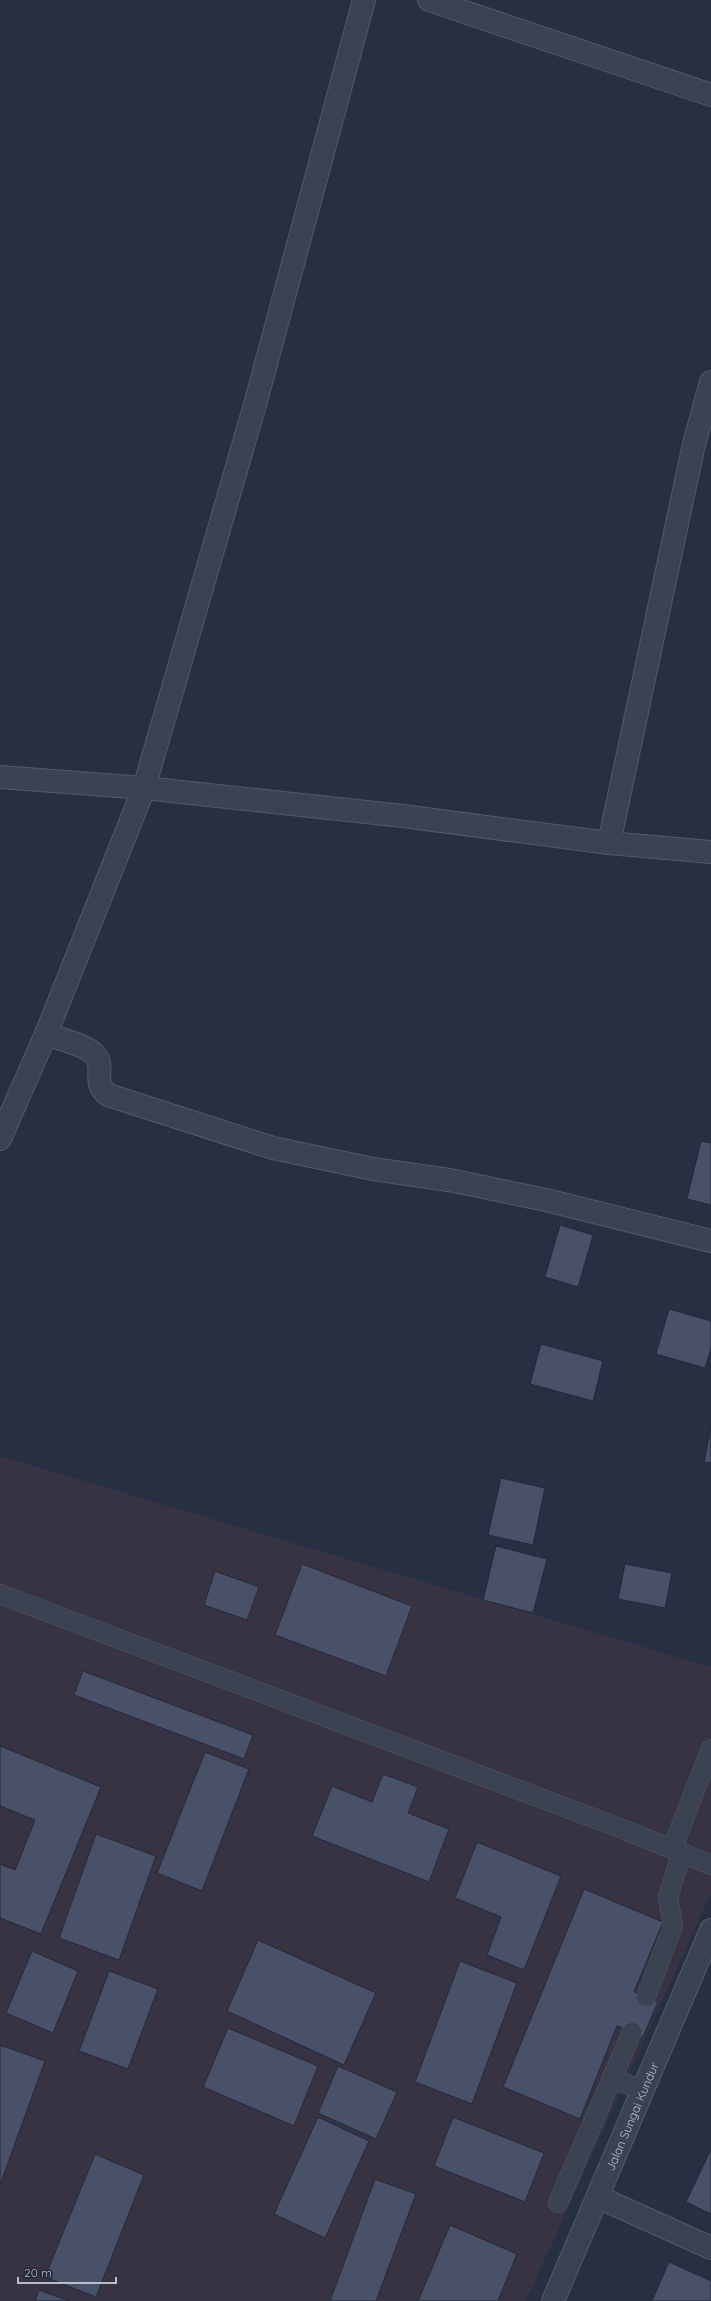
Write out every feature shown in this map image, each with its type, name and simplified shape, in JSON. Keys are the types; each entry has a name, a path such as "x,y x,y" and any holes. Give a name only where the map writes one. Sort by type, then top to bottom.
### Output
{"street":[{"path":"0,1139 46,1034 144,788 256,401 364,0"},
{"path":"429,0 711,95"},
{"path":"608,843 692,452 711,382"},
{"path":"0,777 144,788 403,816 608,843 711,852"},
{"path":"46,1034 89,1050 96,1056 99,1064 99,1082 102,1090 108,1095 259,1144 373,1169 449,1180 546,1200 711,1241"},
{"name":"Jalan Sungai Kundur","path":"552,2301 598,2197 711,1930"},
{"path":"598,2197 711,2248"}],"lane":[{"path":"0,1594 711,1864"},
{"path":"646,1997 673,1926 668,1897 677,1851 711,1749"},
{"path":"558,2203 632,2032"},
{"path":"613,2078 643,2091"}],"shaded area":[{"path":"0,1456 711,1667 711,1893 526,2301 0,2301"}],"building":[{"path":"701,1141 711,1143 711,1205 687,1199"},
{"path":"560,1225 593,1235 578,1287 545,1277"},
{"path":"669,1309 711,1321 711,1348 705,1368 656,1354"},
{"path":"541,1344 603,1361 593,1401 530,1384"},
{"path":"711,1428 711,1463 704,1462"},
{"path":"501,1478 545,1488 533,1545 488,1535"},
{"path":"496,1546 547,1559 533,1613 483,1600"},
{"path":"302,1564 412,1606 386,1676 275,1635"},
{"path":"625,1564 672,1573 665,1608 618,1599"},
{"path":"215,1571 259,1587 247,1620 204,1605"},
{"path":"83,1671 253,1735 244,1759 74,1695"},
{"path":"0,1746 101,1787 41,1934 0,1918 0,1864 15,1870 35,1820 0,1806"},
{"path":"205,1752 249,1769 202,1891 157,1873"},
{"path":"383,1774 418,1787 408,1813 449,1829 429,1882 312,1836 332,1786 372,1802"},
{"path":"96,1834 156,1856 119,1960 59,1938"},
{"path":"477,1842 561,1876 524,1970 487,1955 501,1917 455,1898"},
{"path":"584,1889 663,1922 634,1992 658,2002 643,2037 617,2026 580,2119 503,2087"},
{"path":"258,1940 376,1993 344,2065 227,2011"},
{"path":"32,1951 78,1971 53,2033 6,2013"},
{"path":"460,1961 517,1983 472,2104 415,2082"},
{"path":"109,1971 158,1989 128,2069 79,2051"},
{"path":"228,2028 318,2066 294,2126 203,2087"},
{"path":"0,2045 45,2061 0,2185"},
{"path":"338,2066 397,2092 376,2139 318,2113"},
{"path":"318,2117 369,2141 325,2238 274,2214"},
{"path":"453,2117 544,2153 525,2202 434,2166"},
{"path":"711,2149 711,2214 686,2202"},
{"path":"95,2154 144,2175 96,2297 45,2277"},
{"path":"375,2179 416,2194 376,2301 330,2301"},
{"path":"450,2225 517,2254 498,2301 418,2301"},
{"path":"669,2262 711,2281 711,2301 652,2301"},
{"path":"39,2290 69,2301 35,2301"}]}
